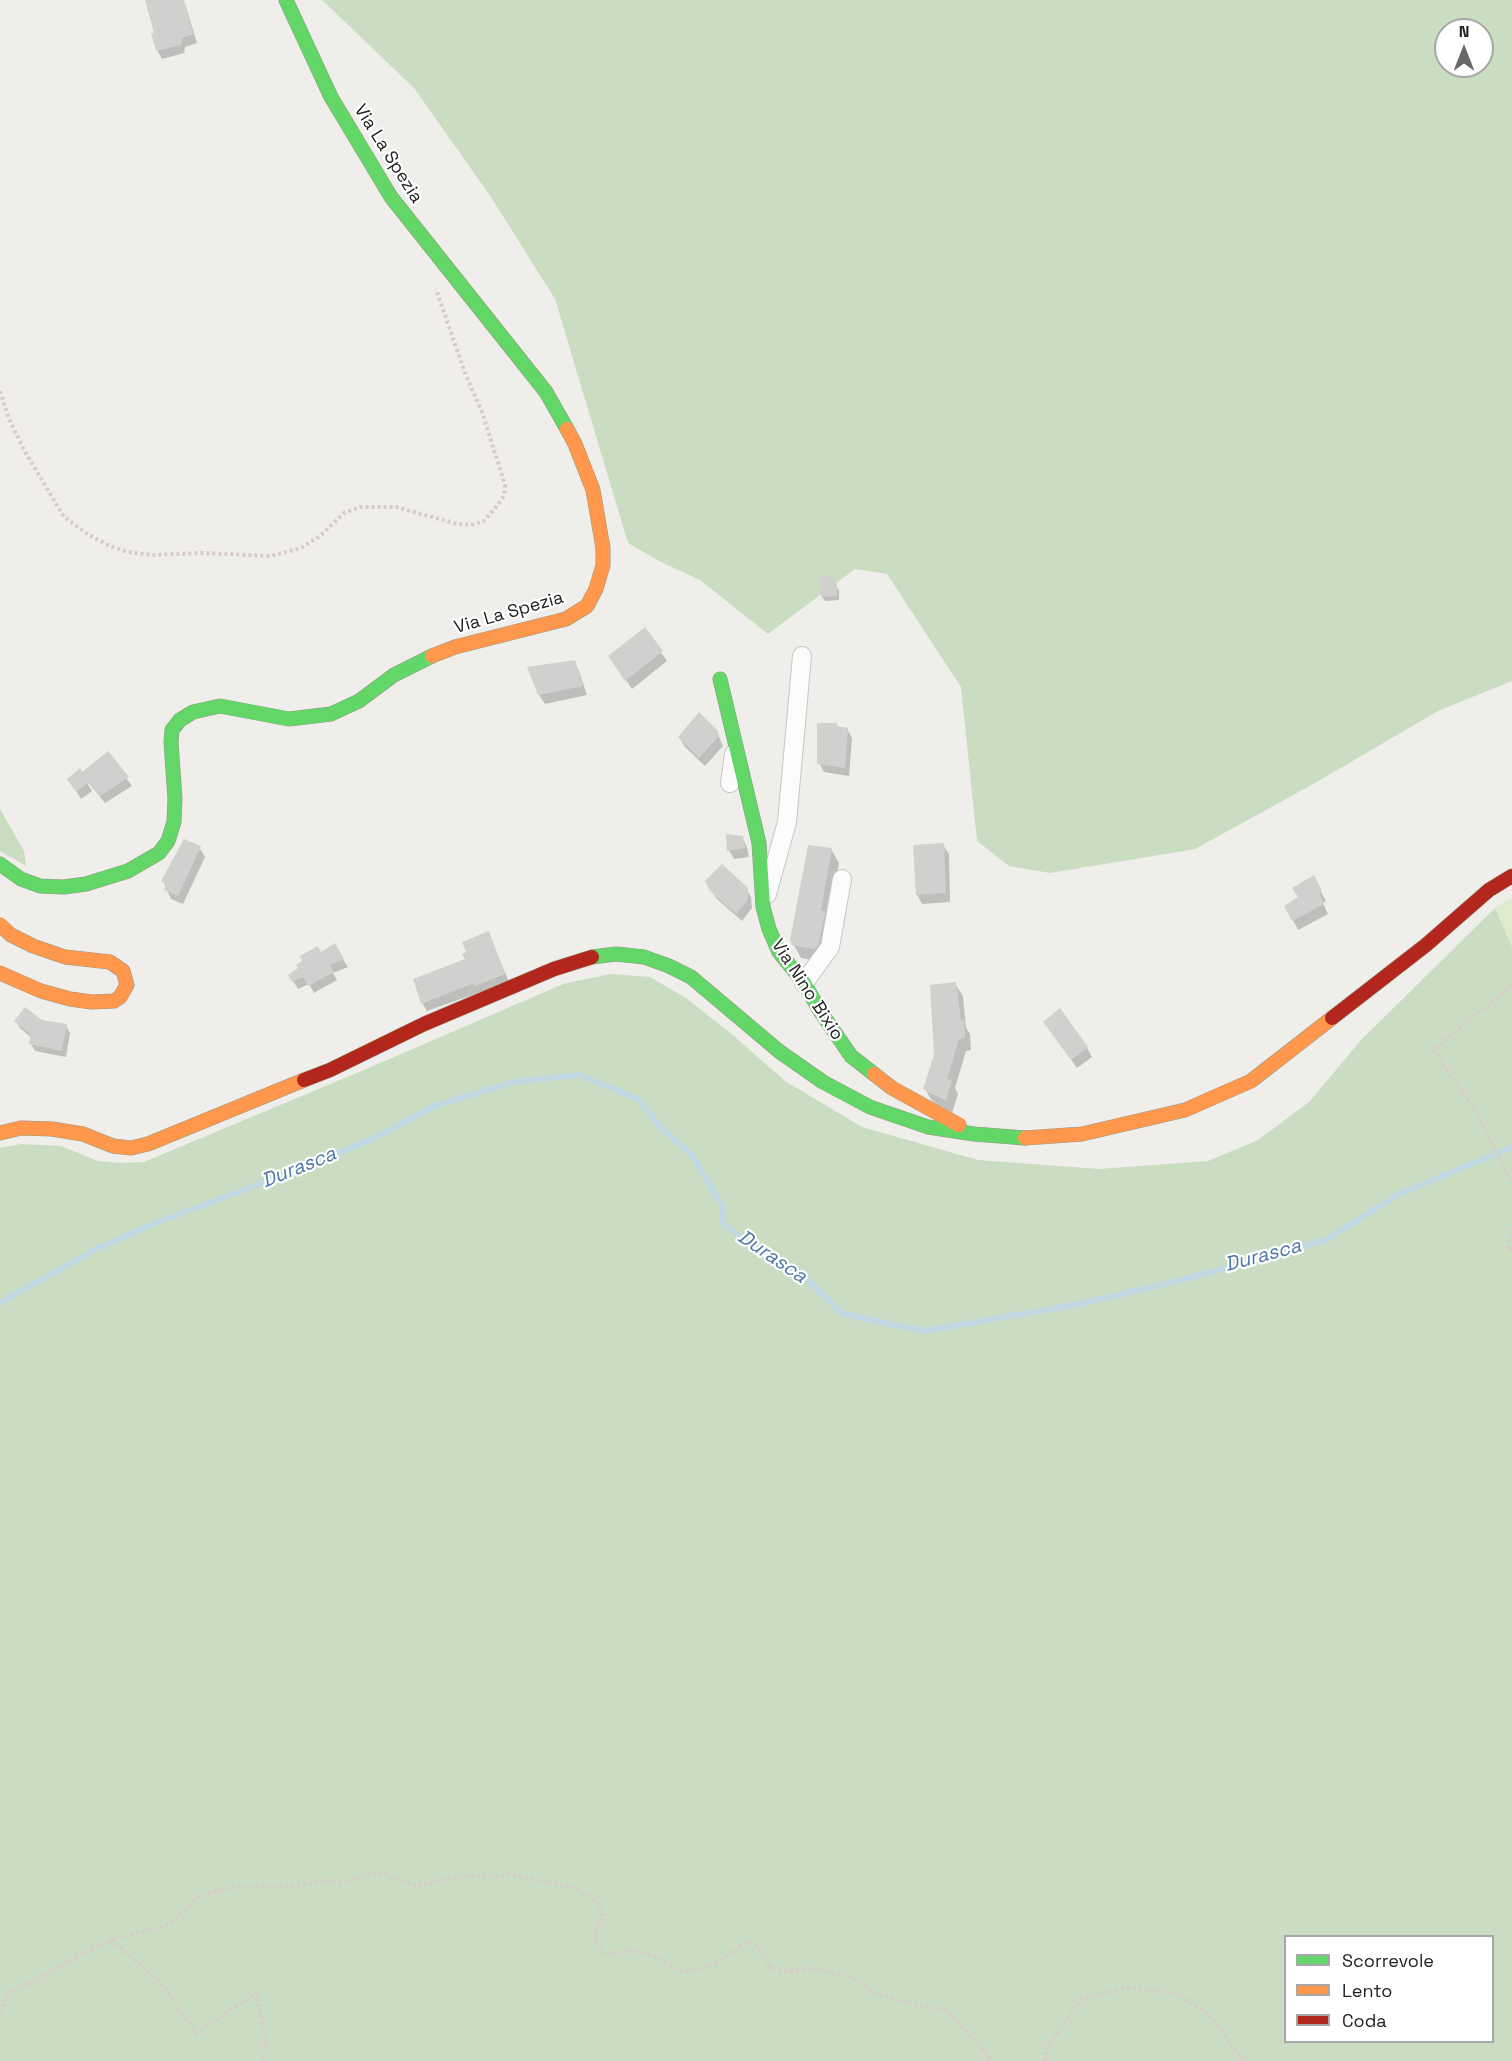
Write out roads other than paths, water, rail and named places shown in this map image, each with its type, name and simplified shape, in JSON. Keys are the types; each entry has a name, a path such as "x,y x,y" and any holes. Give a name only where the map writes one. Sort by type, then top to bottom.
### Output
{"street":[{"name":"Via La Spezia","path":"0,864 21,879 40,886 64,887 86,885 145,863 159,853 168,841 174,822 175,799 172,730 180,720 193,712 220,706 289,719 331,714 359,701 394,675 423,659 455,647 566,620 587,606 596,589 603,565 603,548 593,490 575,444 546,392 391,197 331,97 286,0"},
{"path":"763,908 787,822 802,656"},
{"name":"Via Nino Bixio","path":"720,679 759,843 763,908 779,952 804,983 851,1056 892,1088 974,1134"},
{"name":"Via Nino Bixio","path":"730,783 736,743"},
{"path":"0,1133 21,1128 52,1129 83,1134 114,1146 131,1148 148,1144 330,1070 424,1024 554,969 588,958 616,954 644,957 691,976 780,1052 824,1082 870,1107 928,1126 974,1134 1021,1138 1082,1134 1185,1110 1251,1081 1426,945 1489,890 1512,876"},
{"path":"804,983 830,947 842,879"},
{"path":"0,925 11,935 33,946 65,957 110,962 123,971 127,985 120,997 114,1001 92,1002 41,991 0,973"}],"waterway":[{"name":"Durasca","path":"0,1303 96,1249 155,1223 377,1137 434,1106 515,1082 579,1075 638,1099 662,1129 692,1155 722,1206 723,1223 756,1250 798,1271 843,1314 924,1331 1079,1304 1170,1283 1326,1240 1397,1195 1512,1147"}]}
